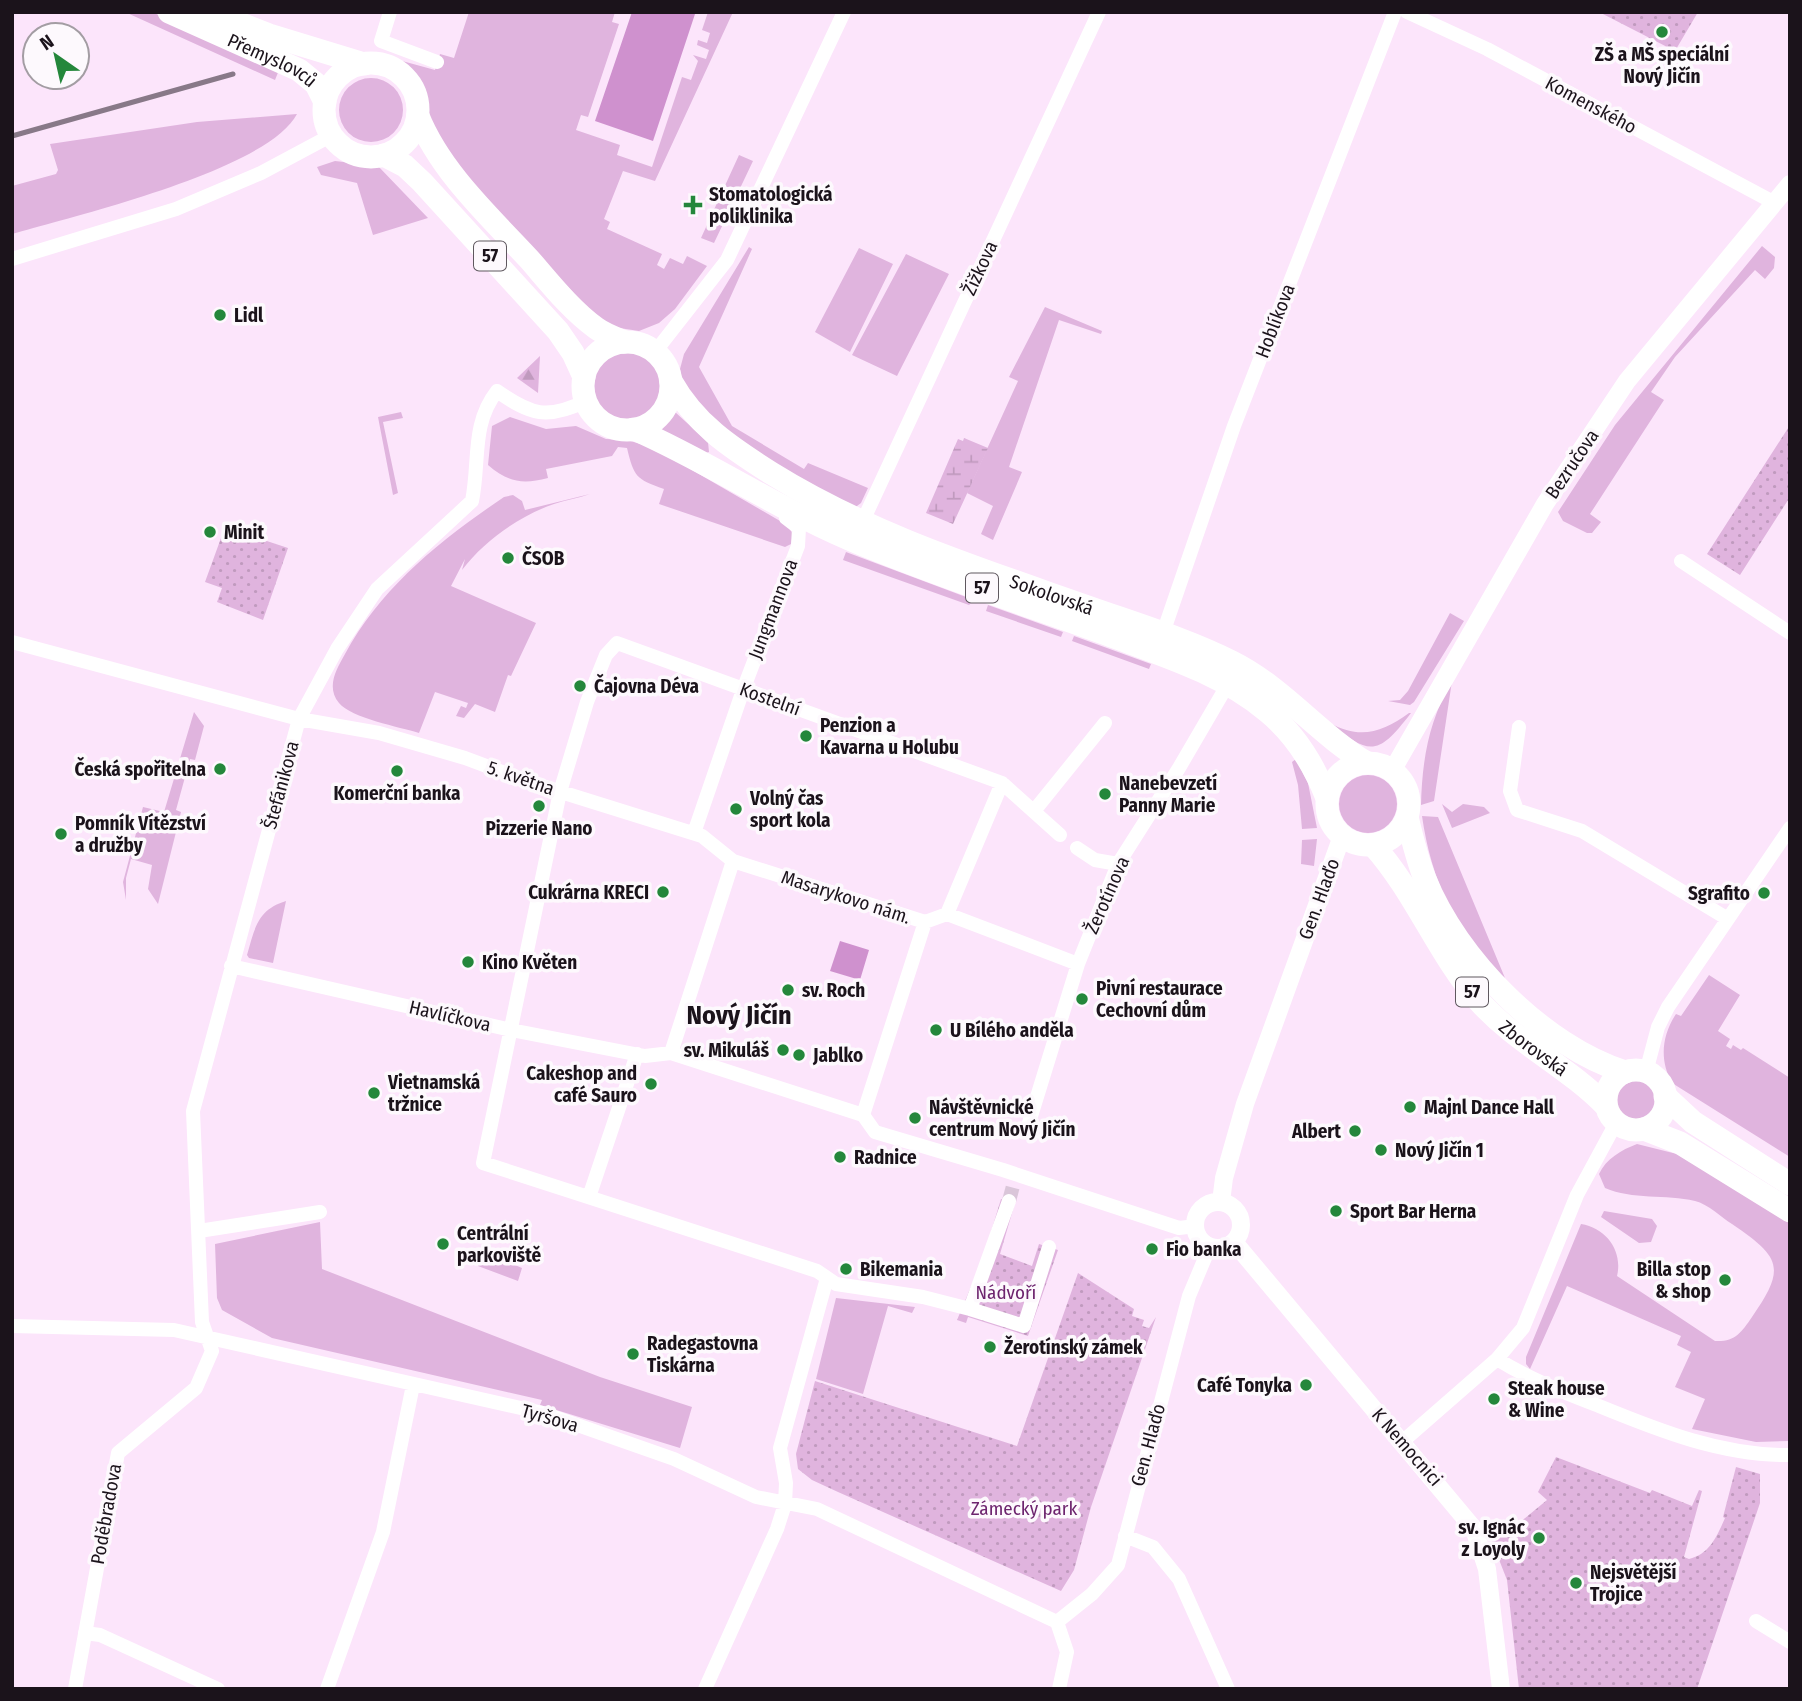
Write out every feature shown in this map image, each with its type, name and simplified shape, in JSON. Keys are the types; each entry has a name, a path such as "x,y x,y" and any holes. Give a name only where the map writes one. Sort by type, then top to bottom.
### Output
{"main road":[{"name":"Přemyslovců","path":"169,12 299,70 316,84 325,102"},
{"name":"Přemyslovců","path":"211,12 269,35 364,64"},
{"path":"332,135 326,121 325,102 336,78 349,69 364,64"},
{"name":"57","path":"364,64 388,66 407,79 418,100 418,116 428,141 509,239 578,313 599,330 625,342 644,345 656,352 667,368 671,381"},
{"path":"384,155 409,138 418,116"},
{"name":"57","path":"332,135 354,154 384,155 405,166 422,181 549,321 573,353 584,377 586,401 602,422 614,428 634,429"},
{"path":"584,377 588,366 600,352 625,342"},
{"path":"634,429 646,425 662,413 670,395 671,381"},
{"name":"Sokolovská","path":"671,381 699,422 785,481 862,523 1163,633 1257,676 1300,707 1343,749 1367,763"},
{"name":"Sokolovská","path":"634,429 794,514 866,546 1163,655 1228,684 1285,727 1316,771 1327,798"},
{"path":"1327,798 1342,772 1367,763"},
{"name":"57","path":"1367,763 1392,771 1407,791 1407,817"},
{"name":"57","path":"1327,798 1331,822 1342,836"},
{"path":"1342,836 1353,843 1373,845 1392,838 1407,817"},
{"name":"Zborovská","path":"1407,817 1426,881 1440,908 1495,984 1518,1006 1560,1038 1600,1062 1635,1072"},
{"name":"Zborovská","path":"1373,845 1391,866 1438,945 1478,999 1527,1046 1584,1085 1611,1114"},
{"path":"1635,1072 1610,1086 1611,1114 1629,1129 1644,1129 1680,1143 1790,1211"},
{"name":"57","path":"1635,1072 1657,1080 1665,1096 1693,1122 1790,1184"},
{"path":"1644,1129 1660,1118 1665,1096"}],"street":[{"path":"390,12 380,41 437,62"},
{"path":"656,352 727,260 844,12"},
{"name":"Žižkova","path":"862,523 1099,12"},
{"name":"Hoblíkova","path":"1163,633 1234,426 1395,12"},
{"name":"Komenského","path":"1407,12 1487,49 1773,202"},
{"path":"12,259 176,209 261,173 332,135"},
{"name":"Bezručova","path":"1392,771 1545,503 1622,388 1790,184"},
{"name":"Štefánikova","path":"206,1336 201,1322 193,1111 299,719 337,649 377,589 472,501 479,426 485,407 497,391 520,407 538,414 572,408 586,401"},
{"name":"Jungmannova","path":"694,833 800,533 792,521 746,497 710,467"},
{"path":"1681,561 1790,633"},
{"name":"5. května","path":"12,642 299,719 379,733 465,758 559,792 702,836 733,861"},
{"name":"Kostelní","path":"559,792 587,702 606,655 617,643 1002,783 1060,835"},
{"name":"Žerotínova","path":"1028,1126 1078,964 1118,864 1180,768 1228,684"},
{"path":"1034,811 1105,723"},
{"path":"1519,727 1510,791 1517,810 1582,831 1728,919"},
{"path":"947,915 1002,783"},
{"path":"559,792 483,1163 817,1271 836,1284 923,1297 1024,1326 1049,1247"},
{"path":"1635,1072 1668,1007 1790,828"},
{"name":"Gen. Hlaďo","path":"1221,1202 1224,1178 1245,1104 1342,836"},
{"path":"1077,848 1095,860 1118,864"},
{"path":"733,861 671,1053 863,1115 875,1132 1015,1181 1179,1228 1196,1226"},
{"name":"Masarykovo nám.","path":"733,861 925,922 863,1115"},
{"path":"925,922 947,915 1078,964"},
{"name":"Havlíčkova","path":"231,966 511,1030 637,1054 671,1053"},
{"path":"589,1197 637,1054"},
{"path":"1402,1442 1497,1359 1528,1318 1611,1114"},
{"path":"970,1309 1009,1201"},
{"path":"1221,1202 1234,1208 1239,1214 1241,1229 1234,1242 1218,1248 1210,1246 1200,1238 1196,1226 1203,1208 1221,1202"},
{"path":"199,1231 320,1212"},
{"name":"K Nemocnici","path":"1234,1242 1252,1267 1470,1521 1479,1538 1487,1569 1502,1689"},
{"name":"Gen. Hlaďo","path":"1057,1622 1092,1594 1118,1565 1189,1296 1210,1246"},
{"path":"705,1689 777,1529 785,1504 780,1448 827,1278"},
{"name":"Tyršova","path":"12,1326 174,1330 543,1413 674,1459 756,1497 817,1509 1057,1622"},
{"name":"Poděbradova","path":"75,1689 118,1453 196,1388 212,1351 206,1336"},
{"path":"1497,1359 1525,1377 1664,1432 1756,1455 1790,1455"},
{"path":"327,1689 383,1532 413,1385"},
{"path":"1125,1536 1153,1547 1179,1579 1228,1689"},
{"path":"1756,1621 1790,1642"},
{"path":"1057,1622 1067,1652 1059,1689"},
{"path":"85,1633 100,1635 218,1689"}],"green space":[{"path":"125,12 152,12 279,70 275,80"},
{"path":"469,12 615,12 612,22 619,24 588,117 581,115 576,130 620,145 617,155 652,167 682,77 691,80 698,61 693,55 706,59 709,50 697,45 698,40 707,43 710,33 702,30 708,12 733,12 655,181 623,171 604,219 610,222 607,229 662,254 657,265 664,269 670,258 683,264 687,256 707,266 675,309 659,323 639,331 606,326 484,201 429,125 424,93 417,79 400,62 384,56 435,70 440,54 454,58"},
{"name":"ZŠ a MŠ speciální Nový Jičín","path":"1599,12 1698,12 1675,51"},
{"path":"371,78 394,87 403,110 394,133 371,142 348,133 339,110 348,87"},
{"path":"297,114 279,134 249,154 210,172 122,203 12,234 12,186 56,174 58,170 50,144 197,122"},
{"path":"739,155 753,161 714,243 701,238"},
{"path":"335,161 378,166 428,218 373,235 357,183 321,175 317,167"},
{"path":"1762,246 1775,257 1774,268 1765,279 1755,270 1675,357 1651,392 1664,400 1590,514 1601,522 1592,533 1587,533 1563,521 1558,512 1615,425"},
{"path":"749,247 752,249 699,367 732,426 804,469 808,463 868,488 861,503 853,509 737,443 684,389 680,369 684,354"},
{"path":"859,248 893,264 850,352 815,332"},
{"path":"906,254 949,274 897,376 852,355"},
{"path":"1045,307 1102,331 1101,334 1059,320 1009,467 1022,472 993,540 981,534 993,506 967,493 1018,381 1009,377"},
{"path":"634,352 655,367 661,379 659,399 651,410 634,420 620,420 603,410 595,399 593,379 603,362 614,354"},
{"path":"540,356 538,393 517,378"},
{"path":"401,412 403,418 383,422 398,493 393,495 378,417"},
{"path":"675,412 708,442 709,452 706,453 661,430"},
{"path":"510,417 546,429 576,426 606,439 627,440 654,448 787,525 793,534 791,544 785,547 659,504 664,489 638,476 627,448 618,447 612,456 546,469 548,478 516,481 502,475 488,465 492,426"},
{"path":"1790,425 1790,497 1740,575 1707,554"},
{"path":"964,438 988,448 953,524 926,513 958,439 963,441"},
{"path":"590,494 541,509 515,523 481,549 462,570 465,559 451,586 536,623 511,676 508,675 495,712 475,704 464,718 456,716 461,706 466,708 468,703 435,692 419,733 365,718 339,703 333,691 334,678 360,630 395,586 436,547 504,497 513,495 522,501 525,510"},
{"path":"225,527 288,548 263,620 217,602 222,588 205,582"},
{"path":"846,552 974,600 969,605 843,560"},
{"path":"988,605 1063,632 1061,637 986,611"},
{"path":"1450,613 1464,621 1414,702 1410,705 1388,701 1400,700 1408,691"},
{"path":"1074,636 1151,664 1149,669 1072,641"},
{"path":"1452,681 1434,801 1421,805 1428,741 1438,710"},
{"path":"194,712 204,726 195,760 190,759 176,810 181,812 158,904 148,889 152,865 131,859 126,878 126,900 123,882 143,807 164,812"},
{"path":"1409,713 1390,737 1373,747 1355,741 1330,723 1351,731 1371,732 1390,725"},
{"path":"1296,759 1308,783 1317,828 1302,829 1298,785 1292,762"},
{"path":"1368,775 1384,780 1392,788 1397,804 1392,820 1384,828 1368,833 1352,828 1344,820 1339,804 1344,788 1352,780"},
{"path":"1442,804 1452,812 1463,804 1484,807 1490,813 1452,828"},
{"path":"1422,816 1438,817 1505,978 1472,943 1448,905 1432,862"},
{"path":"1317,839 1314,866 1301,864 1302,840"},
{"path":"286,901 273,963 249,958 247,955 252,936 259,921 269,909"},
{"path":"1709,975 1740,995 1718,1031 1730,1039 1726,1046 1731,1049 1733,1045 1741,1050 1743,1048 1790,1078 1790,1157 1672,1083 1664,1057 1668,1030 1676,1014 1681,1016"},
{"path":"1636,1078 1651,1085 1658,1100 1651,1115 1636,1122 1621,1115 1614,1100 1621,1085"},
{"path":"1637,1144 1677,1154 1790,1221 1790,1441 1756,1442 1692,1429 1705,1399 1675,1387 1691,1352 1677,1345 1681,1336 1567,1286 1530,1369 1526,1364 1526,1357 1581,1224 1598,1230 1611,1242 1618,1258 1617,1276 1715,1341 1728,1340 1741,1332 1763,1300 1774,1274 1773,1264 1769,1255 1748,1235 1695,1201 1626,1194 1605,1188 1599,1174 1602,1169 1615,1156"},
{"name":"Nádvoří","path":"1001,1199 1015,1203 1000,1254 1032,1266 1039,1244 1058,1250 1028,1336 968,1317 966,1323 957,1320 983,1258"},
{"path":"1604,1211 1652,1219 1657,1226 1651,1242 1639,1243 1601,1217"},
{"path":"320,1222 322,1269 600,1377 692,1407 680,1448 540,1405 542,1400 272,1338 222,1310 217,1298 215,1244"},
{"path":"484,1252 522,1268 518,1281 478,1266"},
{"name":"Zámecký park","path":"1078,1273 1134,1309 1132,1316 1144,1320 1142,1326 1149,1328 1156,1317 1091,1507 1074,1570 1061,1591 812,1480 798,1469 796,1454 815,1381 1017,1446"},
{"path":"836,1298 915,1307 912,1313 888,1306 863,1394 816,1379"},
{"path":"1556,1457 1692,1506 1699,1490 1702,1491 1684,1557 1689,1559 1708,1549 1719,1531 1725,1518 1723,1517 1736,1467 1760,1474 1760,1503 1697,1689 1519,1689 1507,1580 1489,1534 1507,1533 1547,1500 1538,1492"}],"shaded area":[{"path":"632,12 695,14 653,141 595,121"},
{"path":"840,941 869,950 860,980 830,971"}],"tunnel":[{"path":"1009,1201 1013,1186"}],"railway":[{"path":"12,136 233,74"}],"place":[{"name":"ZŠ a MŠ speciální Nový Jičín","path":"1662,32"},
{"name":"Stomatologická poliklinika","path":"693,205"},
{"name":"Lidl","path":"220,315"},
{"name":"Minit","path":"210,532"},
{"name":"ČSOB","path":"508,558"},
{"name":"Čajovna Déva","path":"580,686"},
{"name":"Penzion a Kavarna u Holubu","path":"806,736"},
{"name":"Česká spořitelna","path":"220,769"},
{"name":"Komerční banka","path":"397,771"},
{"name":"Nanebevzetí Panny Marie","path":"1105,794"},
{"name":"Pizzerie Nano","path":"539,806"},
{"name":"Volný čas sport kola","path":"736,809"},
{"name":"Pomník Vítězství a družby","path":"61,834"},
{"name":"Cukrárna KRECI","path":"663,892"},
{"name":"Sgrafito","path":"1764,893"},
{"name":"Kino Květen","path":"468,962"},
{"name":"sv. Roch","path":"788,990"},
{"name":"Pivní restaurace Cechovní dům","path":"1082,999"},
{"name":"U Bílého anděla","path":"936,1030"},
{"name":"sv. Mikuláš","path":"783,1050"},
{"name":"Jablko","path":"799,1055"},
{"name":"Cakeshop and café Sauro","path":"651,1084"},
{"name":"Vietnamská tržnice","path":"374,1093"},
{"name":"Majnl Dance Hall","path":"1410,1107"},
{"name":"Návštěvnické centrum Nový Jičín","path":"915,1118"},
{"name":"Albert","path":"1355,1131"},
{"name":"Nový Jičín 1","path":"1381,1150"},
{"name":"Radnice","path":"840,1157"},
{"name":"Sport Bar Herna","path":"1336,1211"},
{"name":"Centrální parkoviště","path":"443,1244"},
{"name":"Fio banka","path":"1152,1249"},
{"name":"Bikemania","path":"846,1269"},
{"name":"Billa stop & shop","path":"1725,1280"},
{"name":"Žerotínský zámek","path":"990,1347"},
{"name":"Radegastovna Tiskárna","path":"633,1354"},
{"name":"Café Tonyka","path":"1306,1385"},
{"name":"Steak house & Wine","path":"1494,1399"},
{"name":"sv. Ignác z Loyoly","path":"1539,1538"},
{"name":"Nejsvětější Trojice","path":"1576,1583"}],"district":[{"name":"Nový Jičín","path":"739,1015"}]}
